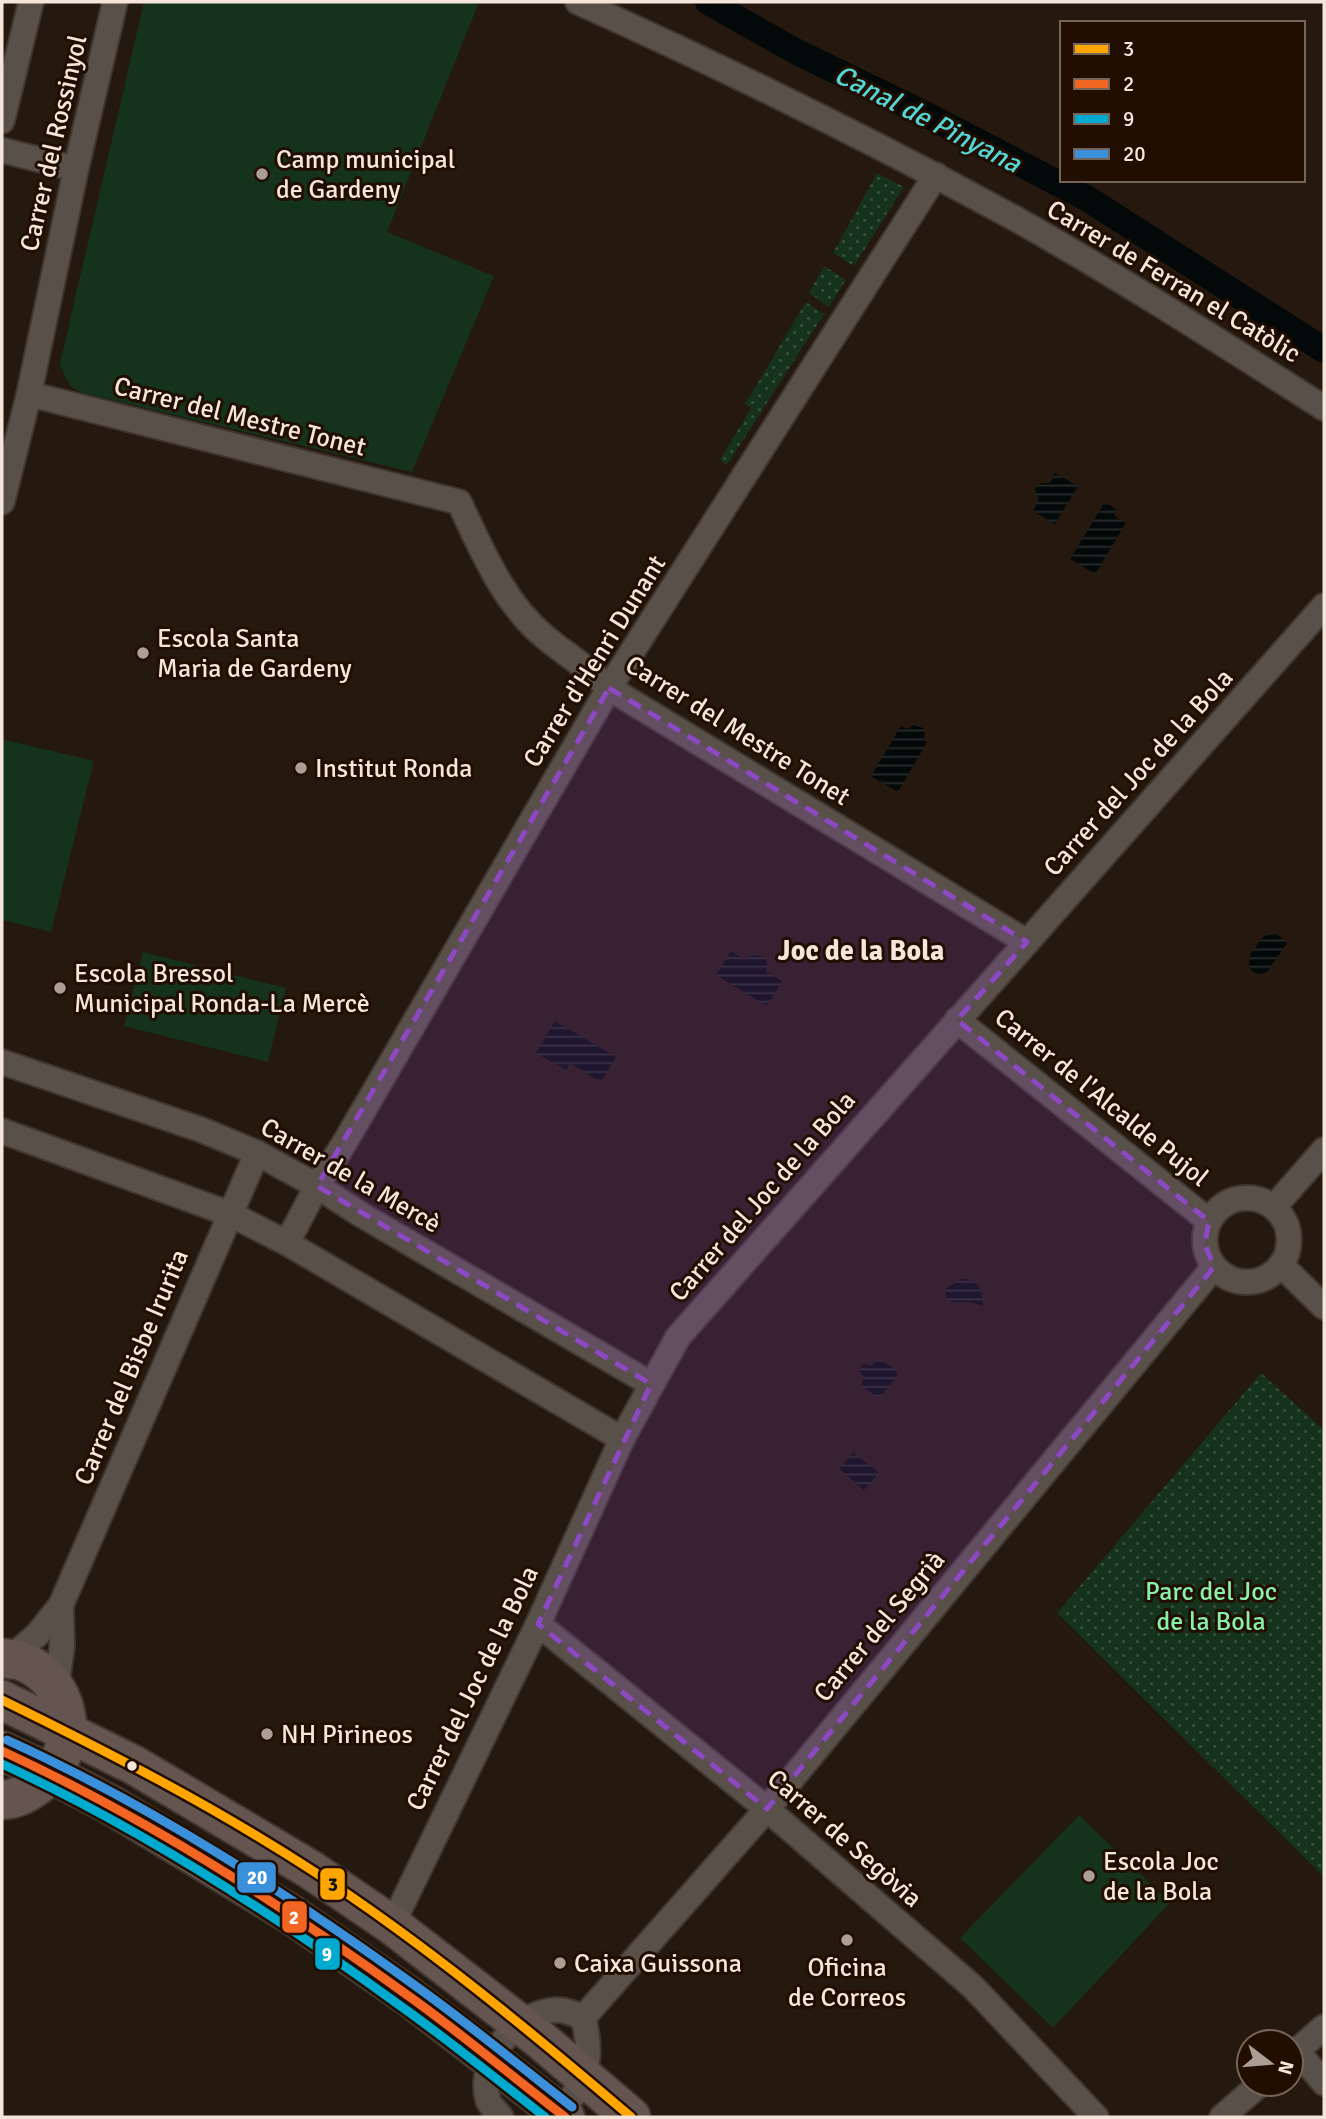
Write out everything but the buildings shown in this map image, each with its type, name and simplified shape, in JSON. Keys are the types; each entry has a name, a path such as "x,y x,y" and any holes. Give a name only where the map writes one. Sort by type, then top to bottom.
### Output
{"main road":[{"path":"2,1800 27,1794 52,1774 65,1751 68,1733 66,1710 56,1689 40,1671 18,1660 5,1659"},
{"path":"2,1700 146,1772 311,1870 392,1925 521,2025 631,2117"},
{"path":"2,1751 131,1816 292,1915 400,1990 492,2059 553,2115"}],"street":[{"path":"2,121 31,2"},
{"name":"Carrer del Rossinyol","path":"2,502 29,394 76,169 115,2"},
{"name":"Carrer de Ferran el Catòlic","path":"578,2 715,65 936,175 1157,302 1324,408"},
{"path":"2,150 76,169"},
{"name":"Carrer d'Henri Dunant","path":"317,1185 345,1142 609,688 936,175"},
{"name":"Carrer del Mestre Tonet","path":"29,394 459,502 487,561 516,608 545,637 588,668 609,688 1027,942"},
{"name":"Carrer del Joc de la Bola","path":"392,1925 538,1624 622,1439 678,1337 1324,606"},
{"name":"Carrer de l'Alcalde Pujol","path":"957,1020 1209,1221"},
{"name":"Carrer de la Mercè","path":"2,1062 202,1130 257,1153 317,1185 360,1214 650,1384"},
{"path":"2,1132 230,1213 287,1243 622,1439"},
{"path":"1274,1207 1324,1150"},
{"name":"Carrer del Bisbe Irurita","path":"5,1659 38,1634 61,1605 257,1153"},
{"path":"287,1243 317,1185"},
{"path":"1251,1197 1274,1207 1283,1216 1289,1241 1281,1265 1272,1274 1261,1280 1236,1281 1214,1267 1205,1244 1209,1221 1216,1210 1238,1198 1251,1197"},
{"path":"1281,1265 1324,1307"},
{"name":"Carrer del Segrià","path":"583,2018 767,1809 1214,1267"},
{"name":"Carrer del Bisbe Irurita","path":"56,1689 62,1647 61,1605"},
{"name":"Carrer de Segòvia","path":"538,1624 767,1809 972,1987 1096,2117"},
{"path":"501,2117 488,2102 485,2081 492,2059 504,2038 536,2015 549,2011 569,2011 583,2018 589,2036 590,2052 583,2077 573,2097 553,2115"},
{"path":"1305,2044 1324,2027"},
{"path":"1305,2065 1324,2083"},
{"path":"1222,2117 1244,2098"}],"highlighted area":[{"path":"609,688 1027,942 957,1020 1209,1221 1205,1244 1214,1267 767,1809 538,1624 651,1384 317,1186"}],"green space":[{"path":"144,2 479,2 387,232 494,276 412,472 83,393 70,385 66,378 60,363"},
{"path":"877,173 904,187 854,266 833,253"},
{"path":"824,266 846,280 829,307 809,293"},
{"path":"806,302 824,314 727,465 720,460 751,408 745,404"},
{"path":"2,739 94,761 51,932 2,920"},
{"path":"143,952 286,988 268,1062 124,1026"},
{"name":"Parc del Joc de la Bola","path":"1261,1373 1324,1430 1324,1877 1057,1613"},
{"path":"1079,1815 1170,1903 1053,2028 960,1938"}],"shaded area":[{"path":"1055,473 1078,486 1055,524 1033,511 1039,499 1035,488 1041,483 1050,483"},
{"path":"1105,502 1117,510 1114,516 1126,523 1095,574 1070,559"},
{"path":"914,725 923,728 923,740 927,742 898,792 871,776 901,726 907,729"},
{"path":"1277,934 1287,943 1267,972 1253,972 1249,962 1254,949 1264,936"},
{"path":"731,951 746,960 752,955 762,956 767,962 766,972 782,981 767,1006 716,975"},
{"path":"555,1021 616,1057 601,1082 570,1063 566,1070 536,1053"},
{"path":"961,1279 976,1283 982,1295 983,1306 948,1300 946,1289"},
{"path":"881,1360 896,1370 897,1376 880,1398 861,1386 864,1377 859,1371 863,1364 872,1366 875,1361"},
{"path":"853,1452 879,1473 864,1490 840,1469"}],"waterway":[{"name":"Canal de Pinyana","path":"708,2 797,52 929,116 1088,199 1324,350"}],"transit line":[{"name":"3","path":"2,1700 160,1781 313,1871 396,1928 476,1989 631,2117"},
{"name":"20","path":"7,1740 114,1793 269,1885 437,2001 572,2107"},
{"name":"2","path":"2,1751 108,1804 263,1896 430,2011 565,2117"},
{"name":"9","path":"2,1764 106,1816 258,1907 420,2020 545,2117"}],"place":[{"name":"Camp municipal de Gardeny","path":"262,174"},
{"name":"Escola Santa Maria de Gardeny","path":"143,653"},
{"name":"Institut Ronda","path":"301,768"},
{"name":"Escola Bressol Municipal Ronda-La Mercè","path":"60,988"},
{"name":"NH Pirineos","path":"267,1734"},
{"name":"Escola Joc de la Bola","path":"1089,1876"},
{"name":"Oficina de Correos","path":"847,1940"},
{"name":"Caixa Guissona","path":"560,1963"}],"district":[{"name":"Joc de la Bola","path":"861,950"}]}
